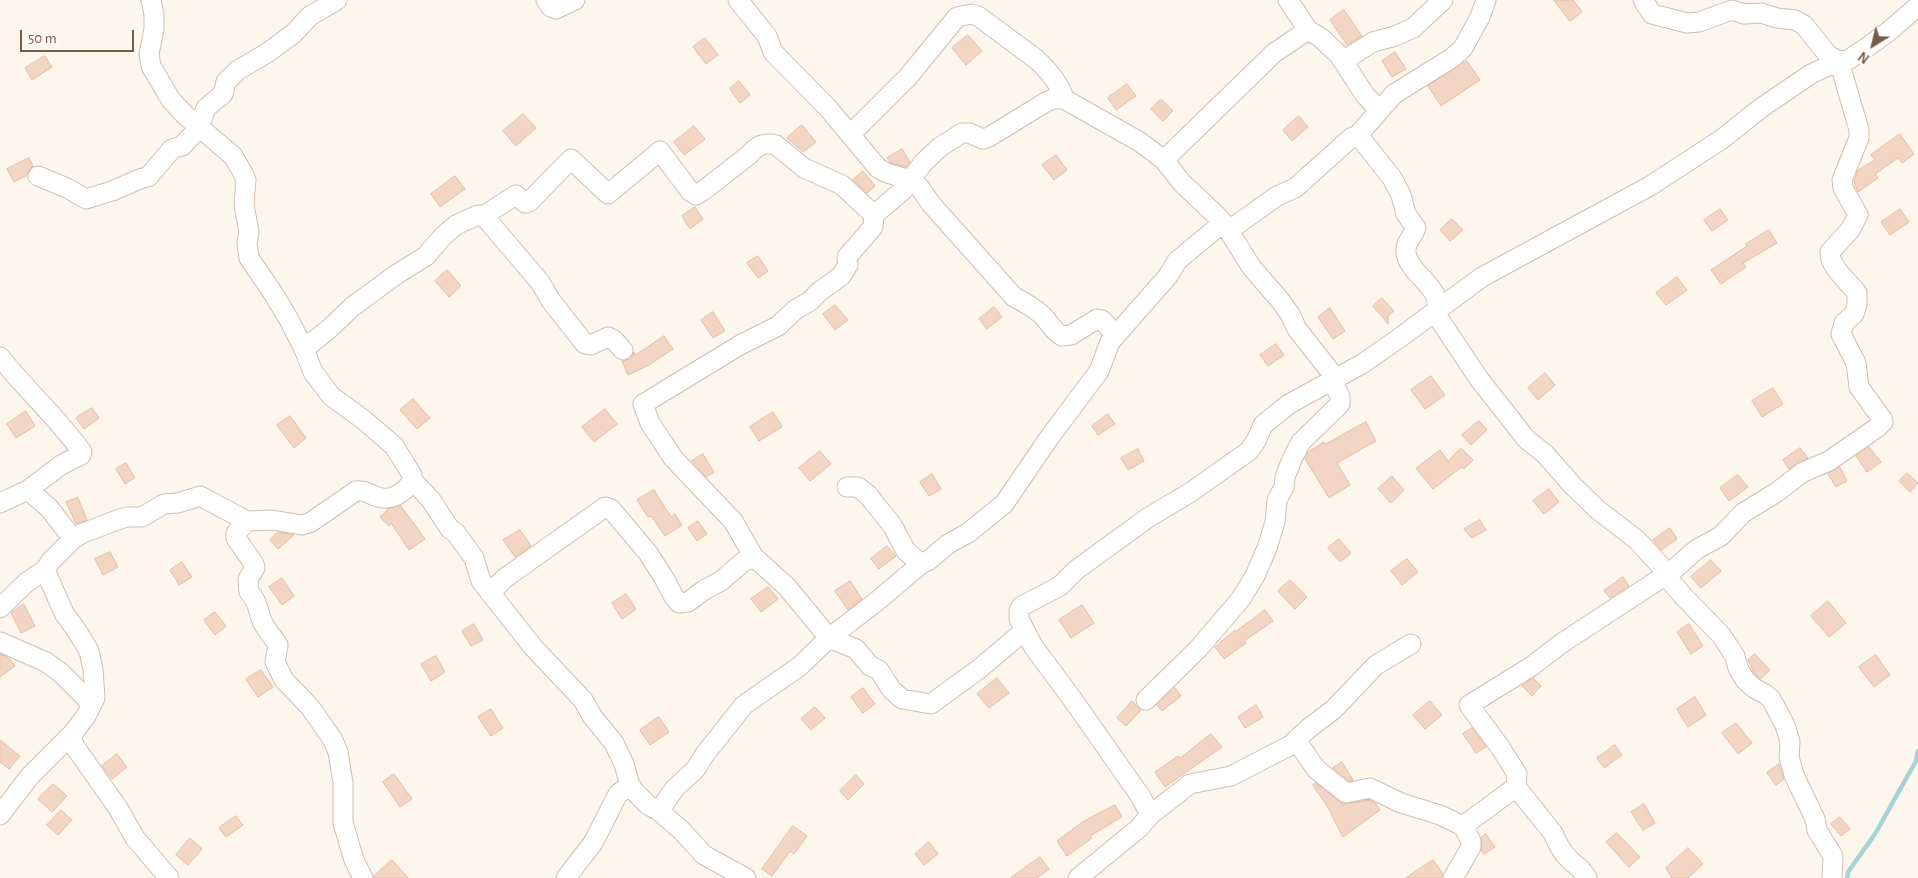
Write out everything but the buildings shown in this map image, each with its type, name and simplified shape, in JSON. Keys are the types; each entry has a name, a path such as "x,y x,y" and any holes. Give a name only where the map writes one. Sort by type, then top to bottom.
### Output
{"street":[{"path":"151,0 154,14 154,29 149,54 151,66 171,100 199,128 232,156 244,173 246,180 244,206 249,232 247,243 249,258 273,293 304,349 313,372 331,396 364,420 394,446 412,475 413,481 431,500 450,529 455,532 474,558 481,581 533,647 583,700 592,716 614,743 624,764 630,785 648,805 659,811 682,830 704,855 746,878"},
{"path":"38,176 73,191 83,198 89,199 148,177 172,149 182,146 199,128 206,108 223,94 226,82 238,70 267,54 301,28 310,16 337,0"},
{"path":"546,0 556,9 575,0"},
{"path":"738,0 767,36 772,52 810,88 878,168 887,173 911,180 996,279 1014,297 1029,304 1059,334 1068,336 1100,318 1116,335"},
{"path":"1288,0 1308,30 1326,42 1343,61 1365,95 1379,110"},
{"path":"1343,61 1373,42 1395,36 1417,25 1443,0"},
{"path":"659,811 675,788 695,770 705,754 744,705 800,666 829,638 921,564 948,544 968,533 1004,504 1049,438 1099,371 1110,342 1168,276 1177,261 1219,226 1235,226 1277,196 1295,188 1351,138 1358,135 1394,94 1441,65 1463,48 1480,17 1486,0"},
{"path":"1587,878 1583,870 1568,858 1556,842 1553,833 1516,787 1517,774 1500,747 1469,706 1668,574 1697,549 1721,536 1743,513 1777,492 1804,472 1818,467 1837,456 1878,427 1882,422 1882,419 1859,387 1856,363 1841,334 1844,323 1855,310 1857,293 1831,261 1830,257 1830,252 1850,230 1858,215 1843,188 1842,180 1858,138 1859,130 1838,61 1828,56 1804,25 1795,20 1761,13 1744,14 1732,10 1698,22 1687,22 1652,14 1642,0"},
{"path":"1150,815 1141,797 1024,631 1018,619 1022,606 1060,586 1076,570 1149,516 1191,492 1249,451 1263,425 1277,412 1298,398 1369,359 1435,313 1482,277 1650,186 1722,139 1761,108 1811,74 1838,61 1848,60 1866,48 1918,6"},
{"path":"851,134 908,77 957,17 962,15 971,14 978,16 1036,59 1062,90 1064,99"},
{"path":"1164,160 1274,53 1308,30"},
{"path":"1024,631 979,669 928,704 905,700 898,696 890,689 878,670 870,666 856,649 829,638 787,587 754,557 733,521 674,458 650,424 643,404 740,345 778,326 795,310 810,301 818,292 841,276 848,264 847,256 873,227 874,215 881,206 896,196 911,180 932,153 962,134 969,133 983,139 989,138 1046,102 1053,99 1064,99 1140,142 1164,160 1182,183 1225,225 1252,268 1279,299 1290,314 1301,335 1330,371 1340,396 1340,404 1301,442 1293,457 1285,477 1284,487 1277,500 1275,522 1267,548 1250,584 1240,600 1198,648 1146,700"},
{"path":"1358,135 1392,178 1401,195 1406,214 1416,228 1406,244 1406,256 1436,296 1437,308 1435,313"},
{"path":"304,349 352,307 397,274 426,256 443,236 456,225 478,215 483,216 516,194 525,203 529,202 571,159 608,194 660,152 690,191 696,194 704,190 749,155 754,148 776,144 804,168 842,185 874,215"},
{"path":"483,216 540,282 551,300 585,344 591,345 608,337 614,340 623,350"},
{"path":"1435,313 1479,379 1527,440 1545,454 1573,486 1598,510 1637,540 1668,574 1672,583 1721,635 1736,656 1740,673 1754,688 1771,699 1782,718 1790,742 1789,757 1794,774 1817,830 1833,856 1832,878"},
{"path":"0,357 82,452 81,455 61,466 28,490 0,503"},
{"path":"0,608 27,582 45,570 51,561 73,539 83,533 120,519 142,517 164,504 178,504 200,496 247,521 272,520 302,525 311,522 356,491 362,490 376,497 393,498 406,489 413,481"},
{"path":"847,487 858,487 868,495 892,525 906,551 921,564"},
{"path":"28,490 49,508 73,539"},
{"path":"491,592 505,578 604,507 611,509 648,554 679,603 688,602 704,590 721,581 743,562 754,557"},
{"path":"247,521 236,533 236,538 255,568 248,579 249,592 260,610 263,622 278,645 276,662 284,680 310,707 333,740 338,752 343,782 343,823 358,870 363,878"},
{"path":"0,815 30,776 72,733 90,711 95,698 93,669 89,651 64,613 45,570"},
{"path":"0,642 46,662 61,673 92,704"},
{"path":"1078,878 1139,828 1150,815 1190,784 1231,776 1292,745 1308,728 1333,710 1376,665 1410,644"},
{"path":"72,733 75,747 118,808 135,838 169,878"},
{"path":"1296,740 1316,769 1346,792 1370,788 1401,803 1440,815 1463,826 1471,841 1471,847 1453,878"},
{"path":"566,878 593,843 618,794 630,785"},
{"path":"1463,826 1516,787"}],"waterway":[{"path":"1847,878 1848,872 1875,834 1916,761 1918,751"}]}
